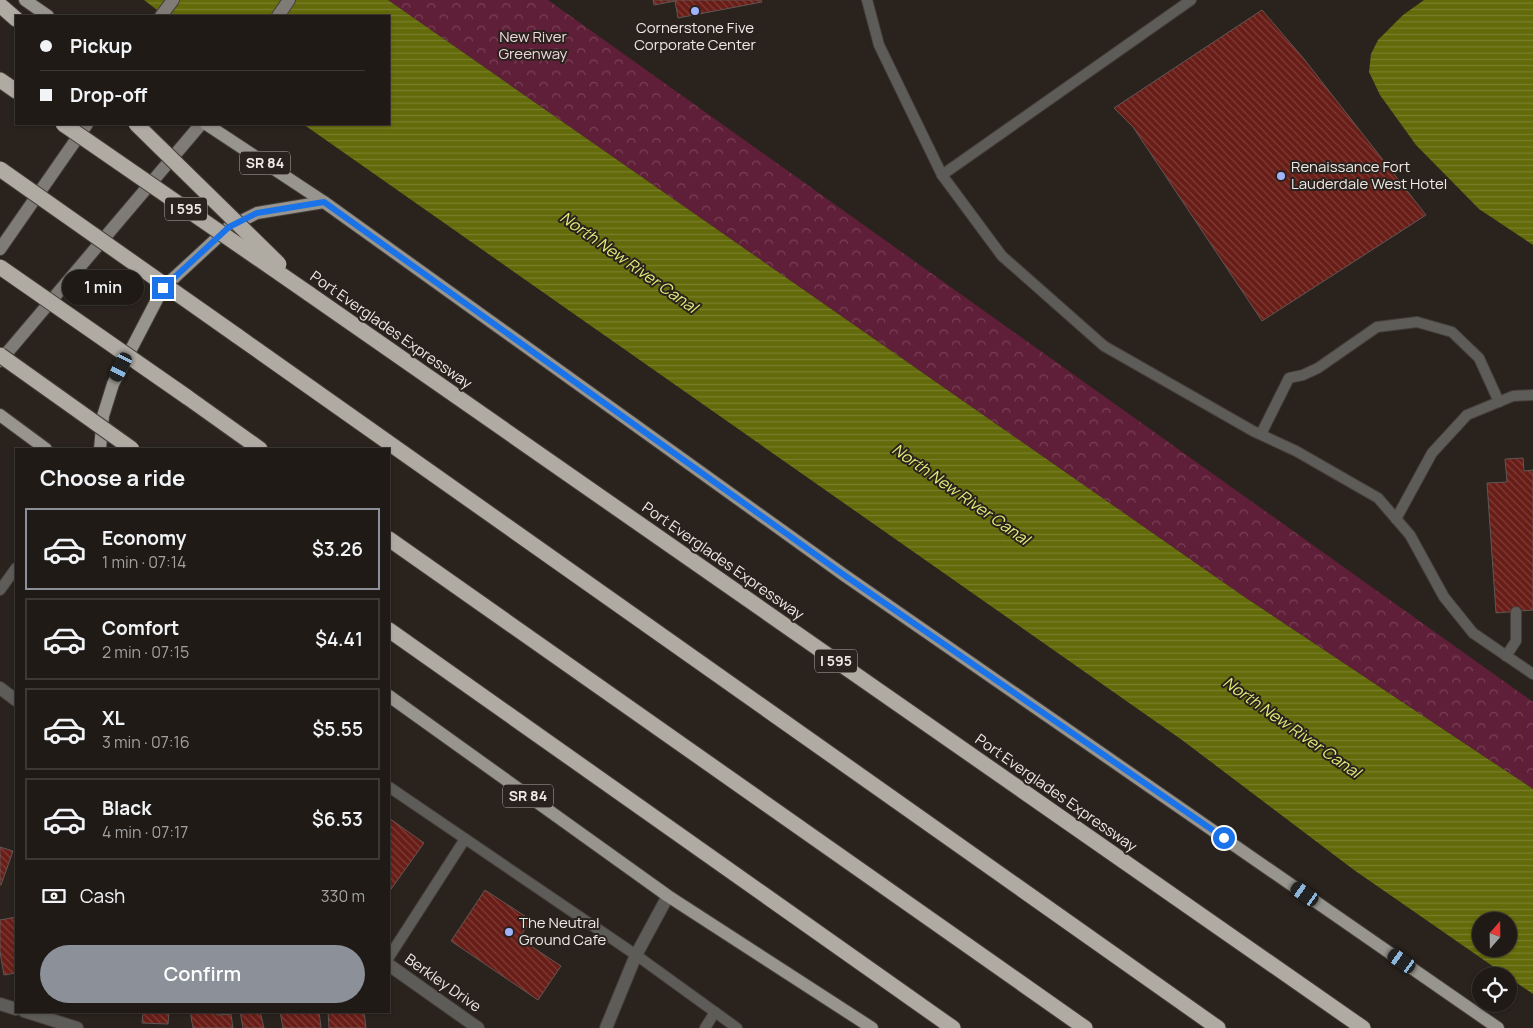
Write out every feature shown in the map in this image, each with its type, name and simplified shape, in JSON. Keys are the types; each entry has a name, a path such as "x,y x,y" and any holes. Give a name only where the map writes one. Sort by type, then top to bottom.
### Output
{"highway":[{"path":"0,5 15,18"},
{"path":"0,80 15,90"},
{"name":"Port Everglades Expressway","path":"64,125 1363,1028"},
{"path":"137,125 308,293"},
{"path":"0,169 1218,1028"},
{"path":"0,267 259,448"},
{"path":"0,355 131,448"},
{"path":"390,540 1085,1028"},
{"path":"390,631 954,1028"}],"main road":[{"path":"25,0 47,15"},
{"path":"162,15 172,0"},
{"path":"279,15 289,0"},
{"path":"0,249 86,125"},
{"path":"0,361 200,125"},
{"name":"SR 84","path":"208,125 324,202 844,575 1498,1028"},
{"path":"100,448 103,416 113,384 163,288 229,227 257,213 324,202"},
{"path":"0,415 45,448"},
{"name":"SR 84","path":"390,697 668,896 872,1028"}],"street":[{"path":"0,688 15,699"},
{"path":"606,1028 636,955 668,896"},
{"name":"Berkley Drive","path":"390,966 478,1028"},
{"path":"0,1004 15,1009"},
{"path":"30,1013 77,1028"}],"lane":[{"path":"867,0 878,45 942,175 1002,256 1104,346 1378,498 1410,535 1444,597 1473,633 1533,674"},
{"path":"942,175 1191,0"},
{"path":"1261,434 1289,378 1303,375 1318,368 1377,327 1417,322 1452,332 1479,358 1499,402"},
{"path":"1396,518 1432,454 1467,415 1513,396 1533,395"},
{"path":"0,590 15,569"},
{"path":"1506,656 1516,641 1516,612"},
{"path":"390,788 636,955 737,1028"},
{"path":"390,955 465,839"},
{"path":"705,1028 715,1012"}],"green space":[{"name":"New River Greenway","path":"388,0 548,0 1533,702 1533,789 1243,596"}],"water":[{"name":"North New River Canal","path":"144,0 388,0 1243,596 1533,789 1533,994 1517,983 1517,967 1494,967 1481,958 1518,958 1518,912 1472,912 1472,952 1354,870 1182,740 304,125 390,125 390,15 164,15"},
{"path":"1424,0 1533,0 1533,245 1479,209 1416,145 1380,95 1369,72 1371,54 1378,40 1403,15"}],"building":[{"name":"Cornerstone Five Corporate Center","path":"653,0 761,0 762,2 678,18 675,1 654,5"},
{"name":"Renaissance Fort Lauderdale West Hotel","path":"1262,10 1304,59 1426,215 1262,321 1133,127 1114,108"},
{"path":"1523,458 1524,471 1533,470 1533,610 1496,613 1487,483 1507,482 1505,459"},
{"path":"390,819 424,843 390,891"},
{"path":"0,847 13,851 1,885 0,885"},
{"path":"485,890 531,920 519,938 561,966 538,1000 451,941"},
{"path":"15,917 15,973 4,975 0,952 0,920"},
{"path":"143,1013 169,1013 168,1024 142,1023"},
{"path":"190,1013 231,1014 233,1028 193,1028"},
{"path":"240,1013 260,1013 264,1028 243,1028"},
{"path":"280,1013 319,1013 321,1028 283,1028"},
{"path":"328,1013 364,1013 366,1028 329,1028"}],"place":[{"name":"Cornerstone Five Corporate Center","path":"695,11"},
{"name":"Renaissance Fort Lauderdale West Hotel","path":"1281,176"},
{"name":"The Neutral Ground Cafe","path":"509,932"}],"route":[{"path":"163,288 229,227 257,213 324,202 844,575 1224,838"}]}
